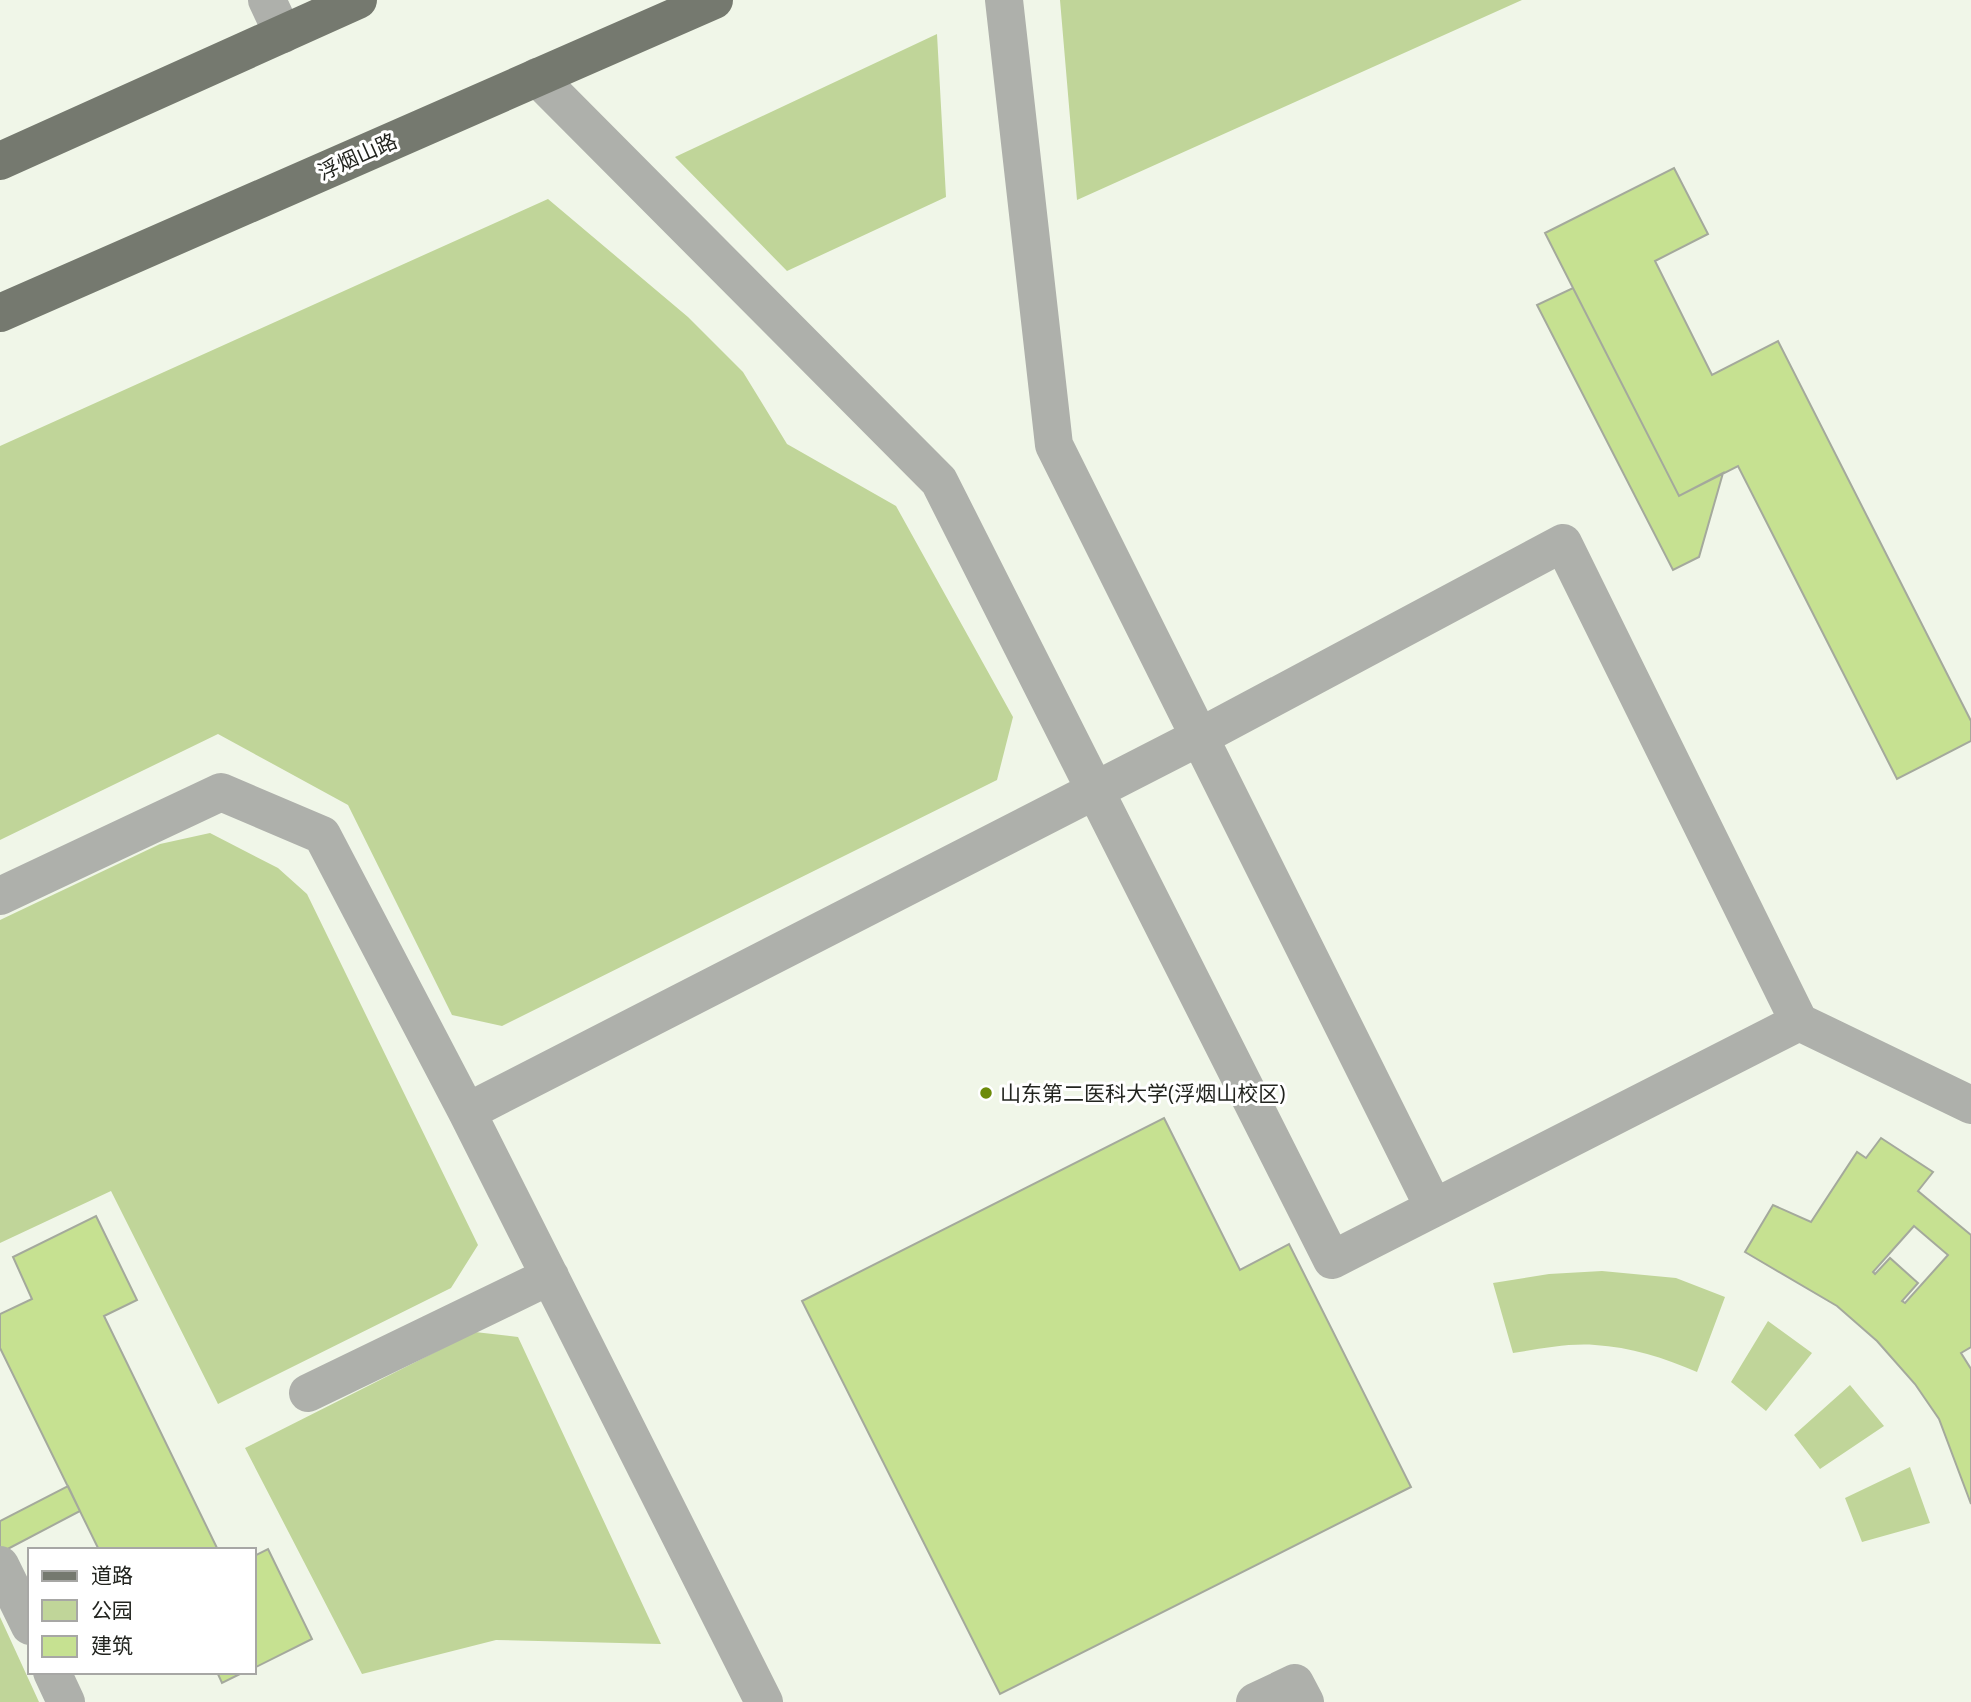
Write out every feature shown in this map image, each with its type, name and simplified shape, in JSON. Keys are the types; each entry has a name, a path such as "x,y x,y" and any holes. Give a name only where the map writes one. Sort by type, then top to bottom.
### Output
{"main road":[{"path":"0,161 275,17 358,0"},
{"name":"浮烟山路","path":"0,313 714,0"}],"lane":[{"path":"1004,0 1054,445 1434,1208"},
{"path":"537,78 939,481 1332,1260 1798,1022"},
{"path":"467,1112 1200,736 1563,543 1798,1022 1971,1105"},
{"path":"0,896 221,792 322,835 467,1112 764,1702"},
{"path":"308,1393 550,1276"},
{"path":"0,1565 28,1622"},
{"path":"53,1674 66,1702"},
{"path":"1255,1702 1295,1683 1305,1702"}],"green space":[{"path":"1060,0 1522,0 1077,200"},
{"path":"937,34 946,197 787,271 675,157"},
{"path":"548,199 688,317 743,372 787,444 896,506 1013,717 997,780 502,1026 452,1015 348,805 218,734 0,840 0,446"},
{"path":"210,833 278,868 307,894 478,1245 451,1288 218,1404 111,1191 0,1243 0,920 160,844"},
{"path":"1602,1271 1676,1278 1725,1297 1697,1372 1647,1354 1608,1346 1574,1345 1513,1353 1493,1283 1549,1274"},
{"path":"1768,1321 1812,1353 1766,1411 1731,1382"},
{"path":"475,1332 518,1337 661,1644 496,1640 362,1674 245,1448"},
{"path":"1850,1385 1884,1426 1820,1469 1794,1435"},
{"path":"1910,1467 1930,1523 1862,1542 1845,1498"},
{"path":"0,1617 39,1702 0,1702"}],"building":[{"path":"1674,168 1708,234 1655,261 1712,375 1778,341 1971,721 1971,741 1897,779 1738,466 1679,496 1545,233"},
{"path":"1573,288 1679,496 1723,473 1699,557 1673,570 1537,305"},
{"path":"1164,1118 1240,1270 1289,1244 1411,1487 1000,1694 802,1301"},
{"path":"1881,1138 1933,1172 1918,1191 1971,1235 1971,1347 1961,1353 1971,1369 1971,1504 1939,1419 1915,1384 1877,1341 1837,1306 1745,1252 1773,1205 1811,1222 1857,1152 1866,1158","holes":["1914,1226 1948,1255 1905,1303 1902,1301 1918,1283 1890,1258 1875,1274 1873,1272"]},
{"path":"96,1216 137,1300 104,1316 217,1548 98,1548 0,1348 0,1314 32,1299 13,1257"},
{"path":"68,1486 80,1511 0,1553 0,1521"},
{"path":"268,1549 312,1639 256,1667 256,1555"},
{"path":"218,1674 240,1674 222,1683"}],"place":[{"name":"山东第二医科大学(浮烟山校区)","path":"986,1093"}]}
